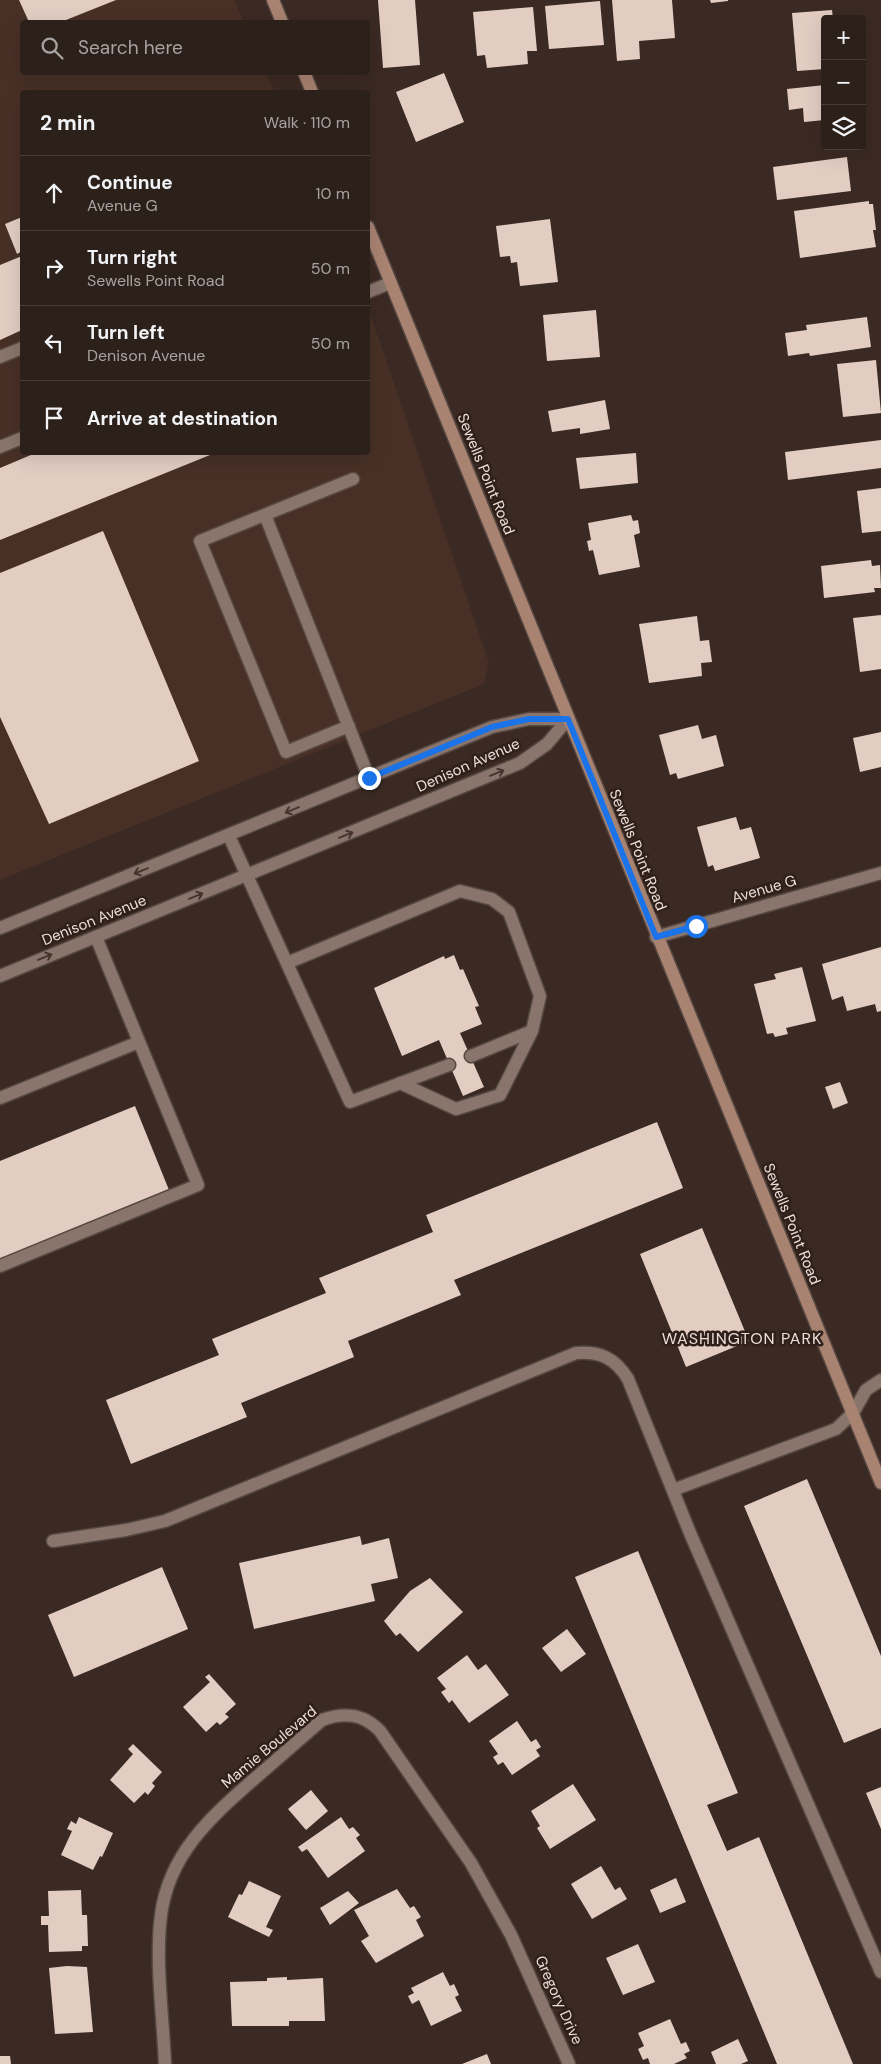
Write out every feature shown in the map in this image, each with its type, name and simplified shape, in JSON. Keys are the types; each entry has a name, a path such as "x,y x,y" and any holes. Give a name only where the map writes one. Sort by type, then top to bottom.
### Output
{"main road":[{"path":"273,0 281,20"},
{"path":"305,75 311,90"},
{"name":"Sewells Point Road","path":"370,232 656,937 881,1483"}],"street":[{"path":"370,291 390,282"},
{"path":"0,357 20,349"},
{"path":"0,447 20,439"},
{"path":"349,726 286,752 200,541 353,479"},
{"path":"265,515 369,778"},
{"name":"Denison Avenue","path":"0,928 492,727 529,719 568,719"},
{"name":"Denison Avenue","path":"0,976 520,763 546,744 568,719"},
{"path":"229,836 350,1102 449,1065"},
{"name":"Avenue G","path":"656,937 881,873"},
{"path":"287,963 460,891 492,899 509,912 540,996 532,1031 500,1095 456,1110 400,1083"},
{"path":"0,1266 198,1185 96,937"},
{"path":"471,1056 532,1031"},
{"path":"0,1098 139,1042"},
{"path":"53,1541 126,1530 165,1521 576,1353 589,1352 606,1356 620,1367 628,1379 673,1490 881,1972"},
{"path":"673,1490 836,1429 853,1413 866,1390 881,1380"},
{"name":"Mamie Boulevard","path":"165,2064 159,1934 168,1886 182,1854 199,1830 232,1799 322,1720 340,1714 358,1715 374,1724 380,1730 471,1863 518,1950"},
{"name":"Gregory Drive","path":"518,1950 569,2064"}],"shaded area":[{"path":"0,0 234,0 243,20 20,20 20,75 267,75 274,90 20,90 20,455 370,455 370,313 489,663 484,684 0,880"}],"building":[{"path":"19,0 116,0 66,20 28,20"},
{"path":"378,0 415,0 420,65 383,68"},
{"path":"612,0 672,0 675,38 639,41 640,59 617,61"},
{"path":"710,0 728,0 728,1 711,3"},
{"path":"600,1 604,45 549,49 545,6"},
{"path":"533,7 537,51 527,51 528,64 487,68 485,55 477,56 473,12"},
{"path":"832,10 833,15 821,15 821,69 797,71 792,13"},
{"path":"444,73 464,122 416,142 396,92"},
{"path":"821,85 821,120 804,122 803,108 789,110 787,89"},
{"path":"847,157 851,191 777,200 773,167"},
{"path":"869,201 869,204 873,204 876,230 873,230 876,247 800,258 794,211"},
{"path":"20,218 20,252 17,254 5,224"},
{"path":"550,219 558,282 520,286 517,262 511,263 510,256 500,257 496,226"},
{"path":"20,257 20,331 0,340 0,265"},
{"path":"596,310 600,357 547,361 543,315"},
{"path":"867,317 871,347 810,356 809,353 788,356 785,333 807,330 806,325"},
{"path":"876,360 881,413 843,417 837,364"},
{"path":"605,400 610,429 580,434 580,428 552,432 548,411"},
{"path":"881,440 881,468 788,480 785,452"},
{"path":"636,453 638,483 580,489 576,458"},
{"path":"31,455 210,455 0,540 0,468"},
{"path":"881,488 881,531 862,533 857,491"},
{"path":"631,515 633,521 638,520 640,533 634,535 640,567 599,575 593,550 589,551 587,541 591,540 588,523"},
{"path":"103,531 199,761 49,824 0,717 0,573"},
{"path":"871,560 872,566 880,565 881,588 874,588 875,592 824,598 821,566"},
{"path":"881,615 881,669 860,672 853,618"},
{"path":"697,616 700,641 709,640 712,662 701,663 702,676 649,683 639,624"},
{"path":"698,725 702,739 716,735 724,766 678,779 676,773 670,775 659,735"},
{"path":"881,732 881,767 860,772 853,738"},
{"path":"736,817 740,830 751,827 760,858 715,871 713,865 708,867 697,827"},
{"path":"881,947 881,1011 877,1012 875,1004 847,1011 843,996 832,1000 822,964"},
{"path":"454,955 460,970 463,969 479,1006 475,1007 482,1024 460,1033 484,1087 463,1096 439,1040 402,1056 374,988 444,956 445,959"},
{"path":"802,967 816,1021 786,1028 788,1034 775,1037 773,1033 767,1034 754,984 776,979 774,974"},
{"path":"840,1082 848,1103 833,1109 825,1087"},
{"path":"135,1106 169,1190 0,1259 0,1161"},
{"path":"657,1122 683,1188 454,1280 461,1295 348,1341 354,1357 241,1403 247,1417 131,1464 106,1400 219,1355 212,1339 326,1293 319,1278 433,1232 426,1215"},
{"path":"702,1228 749,1341 686,1367 640,1254"},
{"path":"807,1479 881,1656 881,1728 844,1743 744,1506"},
{"path":"360,1536 362,1545 389,1538 398,1578 371,1584 375,1601 254,1629 239,1563"},
{"path":"638,1551 738,1793 707,1805 727,1851 759,1837 853,2064 777,2064 575,1577"},
{"path":"162,1567 188,1629 74,1677 48,1615"},
{"path":"430,1578 463,1612 418,1652 400,1633 396,1636 384,1621 410,1591"},
{"path":"567,1629 586,1654 561,1672 542,1648"},
{"path":"467,1655 478,1670 486,1664 509,1695 469,1723 452,1700 449,1703 441,1692 446,1689 437,1678"},
{"path":"209,1674 236,1704 225,1714 229,1717 220,1725 217,1722 206,1732 183,1707 210,1682 205,1677"},
{"path":"517,1721 531,1742 536,1739 541,1747 536,1750 540,1756 512,1775 503,1762 498,1765 493,1757 498,1754 489,1741"},
{"path":"133,1744 162,1772 152,1783 155,1786 148,1795 145,1792 134,1803 110,1780 133,1754 128,1749"},
{"path":"573,1784 596,1820 550,1849 537,1828 540,1826 531,1811"},
{"path":"881,1787 881,1829 866,1793"},
{"path":"311,1790 328,1811 306,1830 288,1809"},
{"path":"79,1817 113,1833 102,1857 100,1856 93,1870 61,1855 72,1831 67,1829 71,1821 76,1824"},
{"path":"341,1817 349,1829 353,1827 360,1835 356,1838 365,1851 328,1878 307,1849 302,1852 298,1847"},
{"path":"601,1866 615,1890 620,1887 627,1899 592,1919 571,1884"},
{"path":"676,1878 686,1902 660,1913 650,1890"},
{"path":"249,1881 281,1896 266,1927 273,1930 269,1937 228,1917 239,1894 242,1895"},
{"path":"397,1889 410,1908 414,1906 421,1917 416,1920 424,1936 376,1963 361,1941 369,1936 354,1910"},
{"path":"81,1890 82,1915 87,1915 88,1946 82,1946 82,1951 49,1952 48,1925 41,1925 41,1916 49,1916 48,1891"},
{"path":"348,1891 359,1903 330,1925 320,1908"},
{"path":"638,1944 655,1982 623,1995 606,1958"},
{"path":"67,1966 87,1967 93,2032 55,2034 49,1968"},
{"path":"443,1972 450,1986 454,1984 459,1995 455,1997 462,2011 431,2026 419,2000 412,2004 408,1996 414,1993 411,1988"},
{"path":"287,1977 287,1980 323,1978 325,2021 289,2021 289,2026 232,2026 230,1982 267,1981 267,1978"},
{"path":"670,2019 681,2044 686,2042 690,2051 684,2054 687,2058 674,2064 650,2064 648,2058 643,2060 638,2049 644,2046 638,2033"},
{"path":"738,2039 748,2061 741,2064 716,2064 711,2052"},
{"path":"487,2054 491,2064 462,2064"},
{"path":"0,2056 10,2056 11,2064 0,2064"}],"district":[{"name":"WASHINGTON PARK","path":"742,1338"}],"route":[{"path":"369,778 492,727 529,719 568,719 656,937 696,926"}]}
